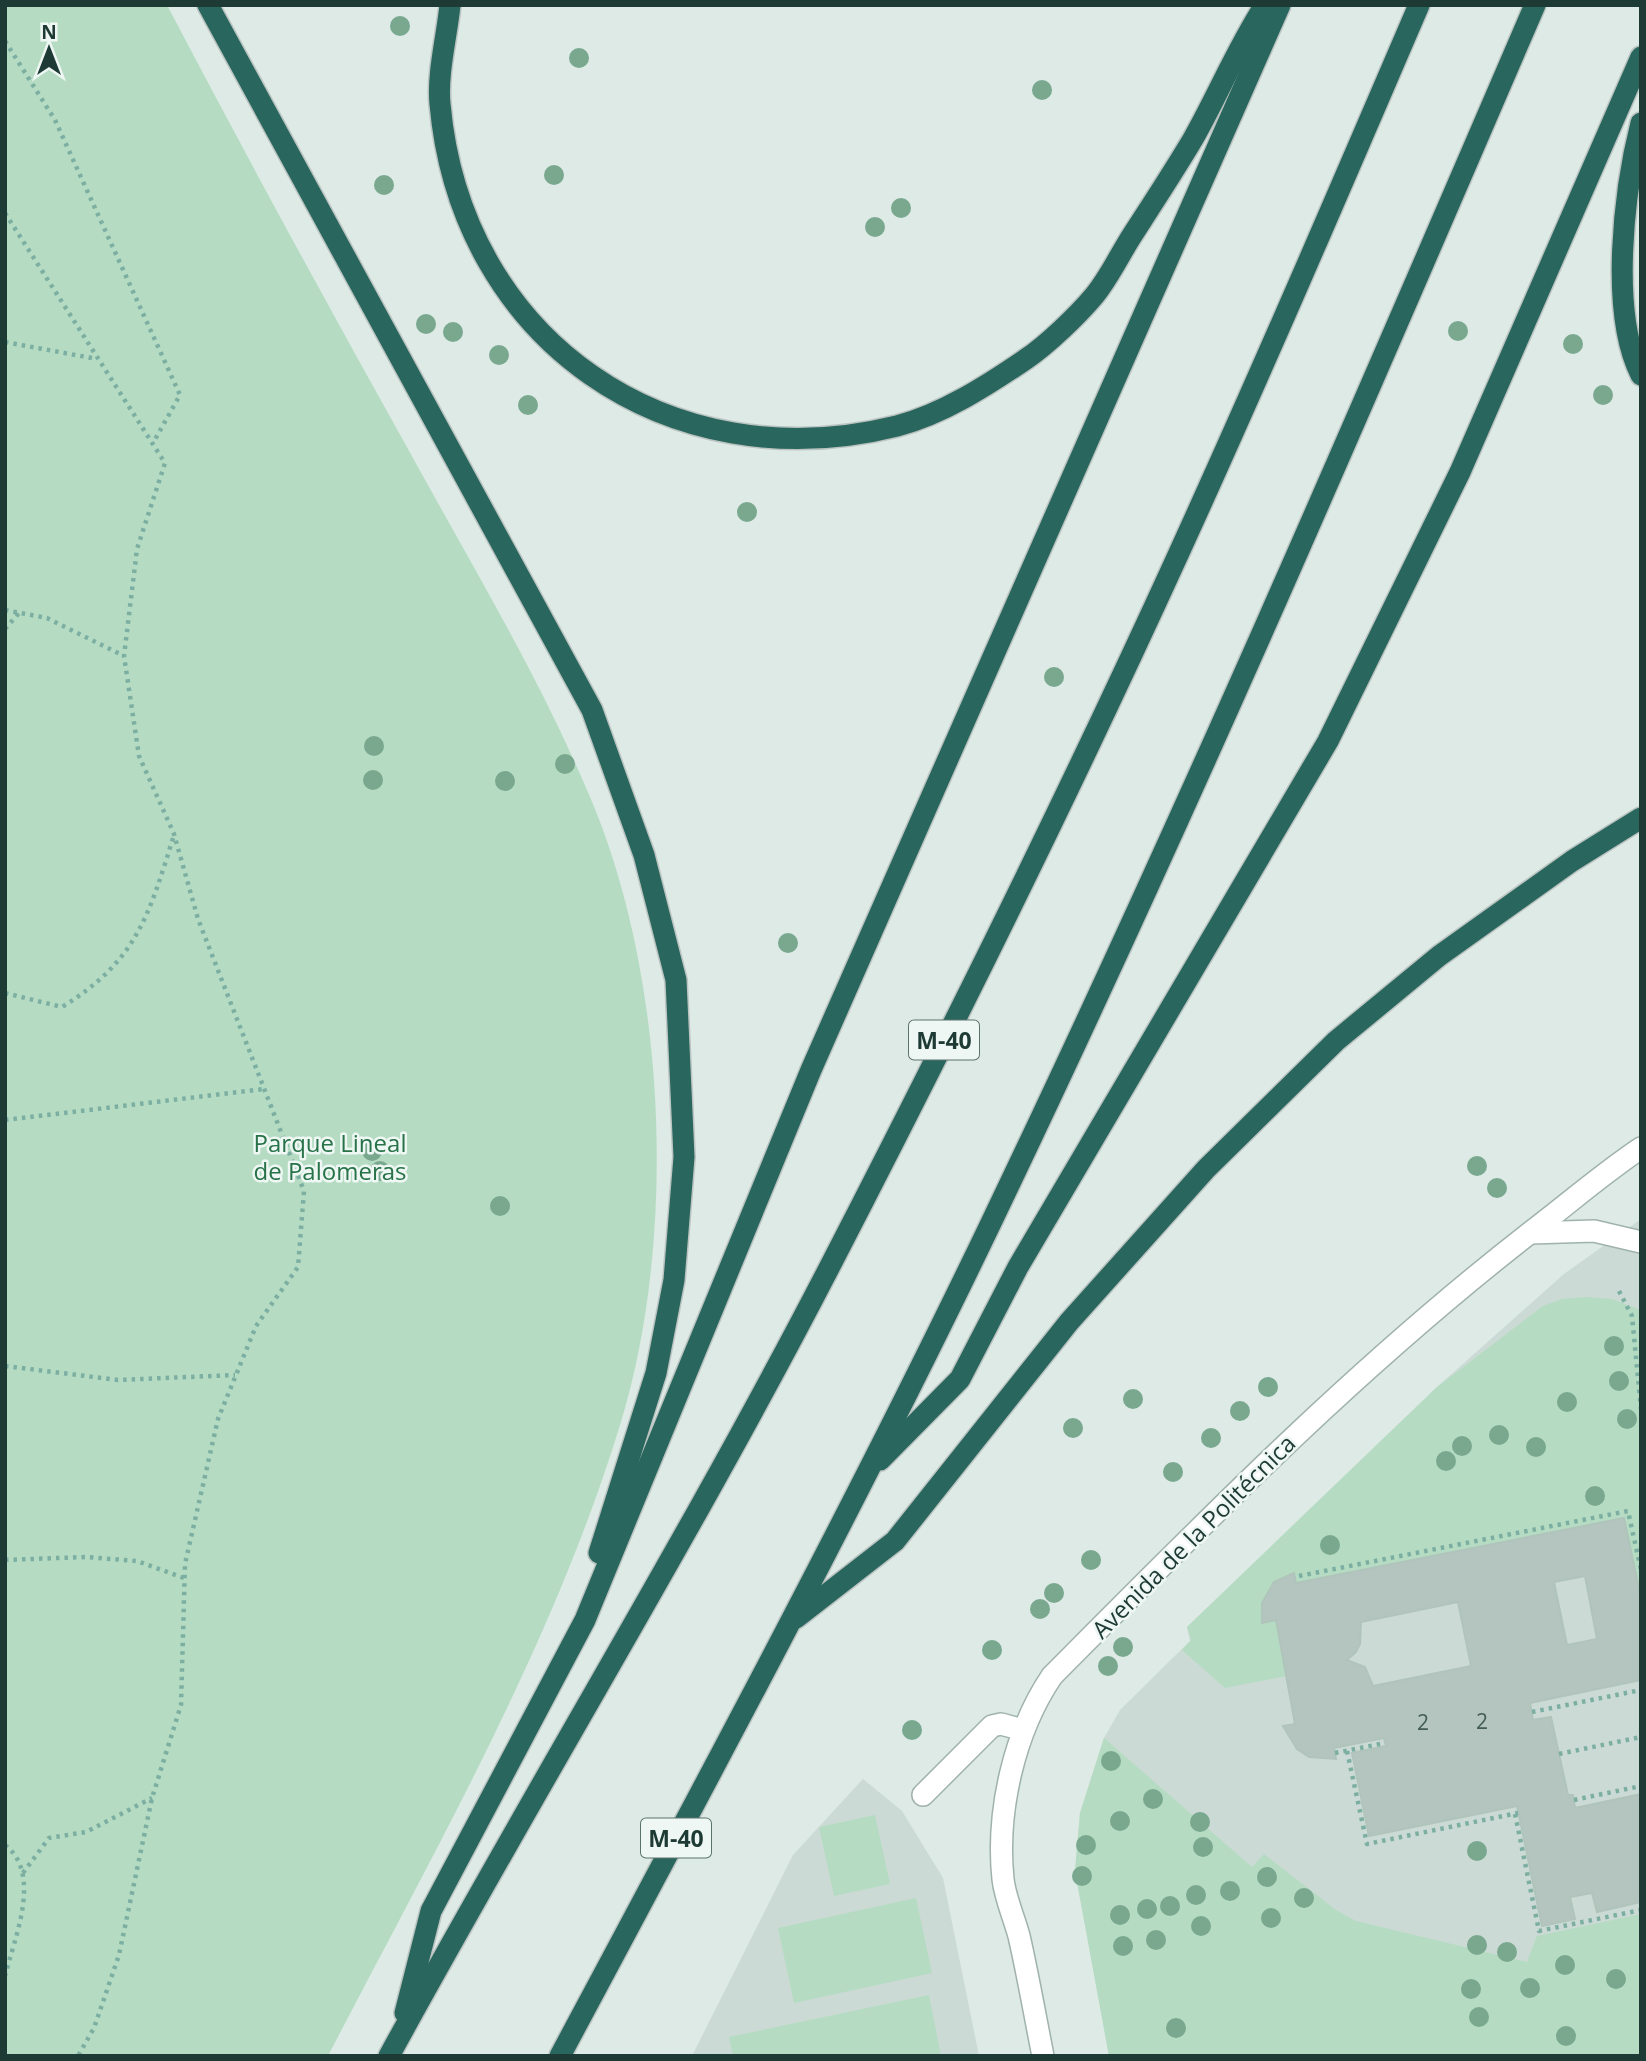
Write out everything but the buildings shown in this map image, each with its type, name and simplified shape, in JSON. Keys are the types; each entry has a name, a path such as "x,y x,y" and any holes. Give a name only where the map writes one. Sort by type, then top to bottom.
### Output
{"highway":[{"path":"208,5 592,710 644,855 676,980 684,1157 674,1280 656,1373 599,1554 585,1620"},
{"path":"450,5 439,101 453,178 480,249 512,303 566,356 624,398 700,428 765,437 835,438 900,425 963,398 1029,357 1094,296 1193,138 1242,40 1265,5"},
{"path":"394,2047 431,1911 585,1620 811,1070 1280,5"},
{"name":"M-40","path":"394,2047 720,1473 828,1271 951,1026 1087,750 1177,557 1419,5"},
{"name":"M-40","path":"560,2056 792,1621 989,1227 1268,622 1535,5"},
{"path":"866,1474 960,1378 1018,1267 1328,741 1460,472 1641,57"},
{"path":"1641,123 1626,199 1623,255 1624,307 1641,375"},
{"path":"792,1621 895,1541 1069,1322 1206,1169 1336,1041 1439,956 1572,861 1641,818"}],"street":[{"name":"Avenida de la Politécnica","path":"1043,2056 1019,1935 1003,1882 1002,1845 1005,1813 1023,1730 1035,1701 1052,1676 1230,1496 1413,1327 1641,1148"},
{"path":"1531,1233 1594,1231 1641,1242"},
{"path":"923,1795 992,1726 1000,1724 1023,1730"}],"path":[{"path":"5,41 55,120 180,395 152,444"},
{"path":"5,214 165,463 137,549 124,656 139,756 174,834 198,919 304,1191 298,1267 256,1326 218,1419 184,1578 181,1705 152,1798 119,1955 94,2028 78,2056"},
{"path":"5,342 98,359"},
{"path":"5,610 47,618 124,656"},
{"path":"5,629 19,613"},
{"path":"5,993 62,1007 96,986 125,954 151,909 174,834"},
{"path":"5,1120 264,1089"},
{"path":"1619,1291 1632,1316 1641,1409"},
{"path":"5,1367 118,1380 235,1375"},
{"path":"1299,1576 1628,1511 1641,1570"},
{"path":"5,1560 86,1557 137,1561 184,1578"},
{"path":"1532,1712 1641,1690"},
{"path":"1559,1755 1641,1737"},
{"path":"1335,1753 1385,1742"},
{"path":"1348,1751 1367,1843 1517,1813 1539,1931 1641,1909"},
{"path":"1574,1801 1641,1786"},
{"path":"23,1873 49,1838 86,1832 152,1798"},
{"path":"5,1845 23,1873 24,1895 5,1976"}],"shaded area":[{"path":"1641,1219 1641,2056 1109,2056 1075,1871 1080,1813 1104,1738 1120,1710 1190,1641 1187,1627 1437,1387 1564,1274"},
{"path":"863,1779 902,1811 943,1878 979,2056 692,2056 793,1855"}],"green space":[{"name":"Parque Lineal de Palomeras","path":"5,5 167,5 316,283 504,621 570,752 616,868 635,945 649,1025 656,1108 656,1192 651,1273 639,1352 620,1425 561,1588 526,1668 449,1825 328,2056 5,2056"},
{"path":"1562,1299 1612,1299 1641,1310 1641,1598 1623,1518 1296,1583 1294,1573 1286,1576 1268,1591 1261,1614 1262,1623 1276,1620 1286,1676 1225,1688 1182,1650 1191,1640 1187,1627 1437,1387 1543,1306"},
{"path":"1104,1738 1252,1867 1264,1854 1336,1910 1356,1921 1527,1962 1537,1936 1641,1914 1641,2056 1109,2056 1075,1871 1080,1813"},
{"path":"875,1815 890,1884 834,1896 819,1827"},
{"path":"916,1898 932,1973 794,2003 778,1928"},
{"path":"929,1995 941,2056 733,2056 729,2037"}]}
